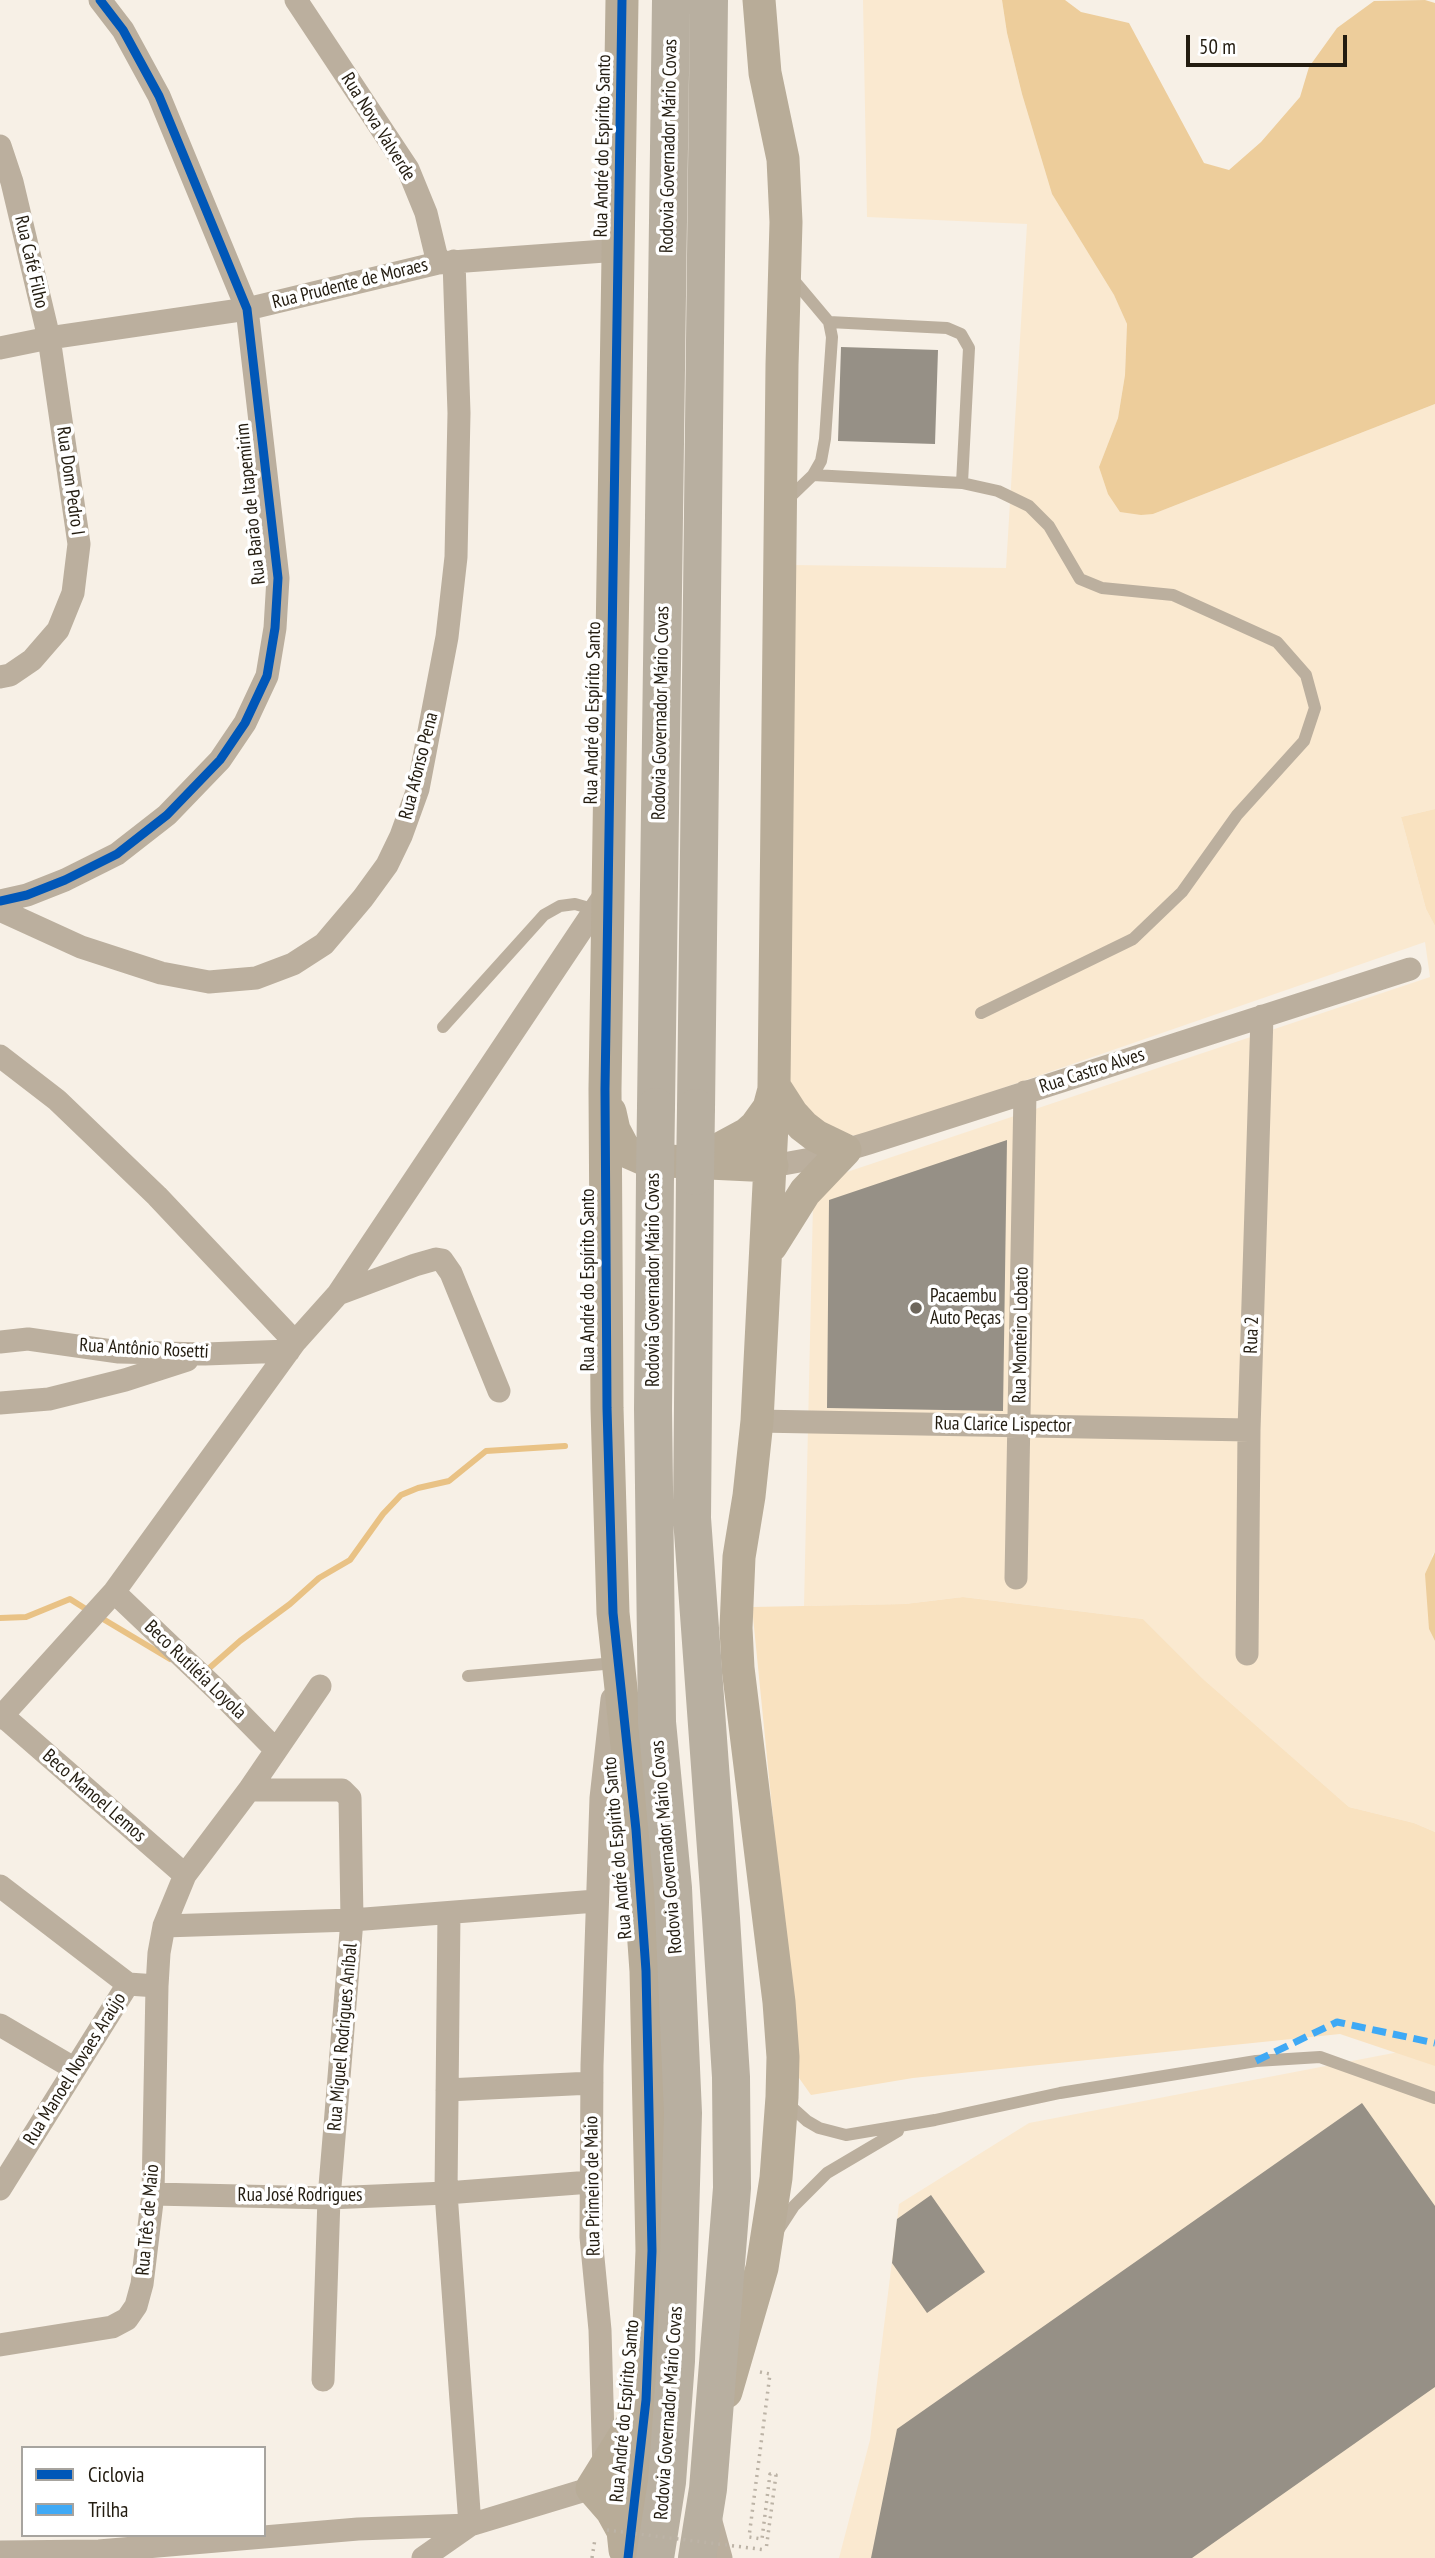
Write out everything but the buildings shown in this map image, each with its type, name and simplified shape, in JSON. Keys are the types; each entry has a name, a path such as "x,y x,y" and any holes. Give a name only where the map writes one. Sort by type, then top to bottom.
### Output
{"highway":[{"name":"Rodovia Governador Mário Covas","path":"655,2558 667,2482 676,2361 683,2113 673,1888 657,1722 653,1409 671,0"},
{"name":"Rodovia Governador Mário Covas","path":"697,2558 706,2502 732,2188 731,2077 692,1518 709,0"}],"street":[{"name":"Rua Barão de Itapemirim","path":"0,901 27,895 65,880 117,854 167,815 220,760 245,723 267,676 275,628 278,578 247,309 159,96 123,30 100,0"},
{"name":"Rua Nova Valverde","path":"296,0 408,169 446,262"},
{"name":"Rua André do Espírito Santo","path":"622,0 619,250 602,900 607,1408 616,1657 636,1830 646,1971 652,2251 646,2400 627,2558"},
{"name":"Rodovia Governador Mário Covas","path":"711,2445 762,2268 776,2178 782,2097 780,2015 738,1668 736,1628 739,1557 757,1421 774,1086 786,222 783,159 765,73 759,0"},
{"name":"Rua Café Filho","path":"0,146 12,182 48,338"},
{"name":"Rua Prudente de Moraes","path":"0,348 48,338 247,309 446,262 619,250"},
{"name":"Rua Afonso Pena","path":"0,910 81,947 161,973 209,982 256,978 293,964 324,944 387,865 418,789 447,637 454,570 458,413 446,262"},
{"name":"Rua Dom Pedro I","path":"0,677 10,675 32,660 58,630 73,593 79,544 48,338"},
{"path":"1,1717 114,1592 292,1346 338,1294 602,900"},
{"name":"Rua Castro Alves","path":"772,1166 845,1150 1410,969"},
{"name":"Rua 2","path":"1247,1654 1249,1430 1262,1016"},
{"path":"0,1056 57,1100 157,1196 292,1346"},
{"path":"767,1254 778,1232 805,1192 845,1150 816,1136 803,1126 774,1086"},
{"path":"696,1168 756,1126 769,1108 774,1086"},
{"path":"605,1089 614,1130 623,1147 630,1153 646,1160 696,1168 772,1166"},
{"name":"Rua Monteiro Lobato","path":"1016,1578 1025,1092"},
{"path":"338,1294 415,1265 442,1260 451,1273 499,1391"},
{"name":"Rua Antônio Rosetti","path":"0,1342 28,1339 119,1352 205,1354 292,1346"},
{"path":"119,1352 126,1372 125,1380"},
{"path":"0,1403 49,1399 125,1380 205,1354"},
{"name":"Rua Clarice Lispector","path":"757,1421 1249,1430"},
{"name":"Beco Rutiléia Loyola","path":"114,1592 275,1749"},
{"name":"Rua Primeiro de Maio","path":"598,2480 600,2330 591,2237 592,2083 601,1798 616,1657"},
{"path":"157,1986 164,1926 185,1875 249,1790 320,1686"},
{"name":"Beco Manoel Lemos","path":"1,1717 185,1875"},
{"name":"Rua Miguel Rodrigues Aníbal","path":"249,1790 342,1790 350,1798 352,1920 329,2198 323,2380"},
{"path":"0,1886 128,1984"},
{"path":"164,1926 352,1920 596,1901"},
{"path":"449,1913 446,2193 470,2525"},
{"name":"Rua Manoel Novaes Araújo","path":"0,2189 9,2157 75,2069 128,1984 157,1986"},
{"name":"Rua Três de Maio","path":"0,2345 112,2327 127,2319 136,2306 142,2284 153,2194 157,1986"},
{"path":"0,2025 75,2069"},
{"path":"447,2090 592,2083"},
{"name":"Rua José Rodrigues","path":"153,2194 329,2198 446,2193 591,2182"},
{"path":"423,2558 470,2525 598,2480 646,2400"},
{"path":"598,2480 623,2531 627,2558"},
{"path":"706,2502 721,2558"},
{"path":"0,2552 95,2554 358,2529 470,2525"}],"lane":[{"path":"781,506 813,475 821,461 832,337 830,323 785,270"},
{"path":"830,323 947,328 961,334 969,348 962,483"},
{"path":"813,475 962,483 998,492 1029,506 1049,526 1080,579 1102,588 1173,595 1277,642 1306,675 1315,708 1304,741 1237,815 1182,892 1133,939 981,1013"},
{"path":"443,1027 544,915 560,906 602,900"},
{"path":"468,1675 616,1657"},
{"path":"782,2097 807,2121 846,2135 935,2120 1060,2093 1243,2063 1320,2057 1435,2098"},
{"path":"762,2268 781,2225 802,2198 827,2173 891,2133 935,2120"}],"path":[{"path":"607,2530 766,2550 776,2475 770,2474 762,2539 749,2537 770,2374 733,2368"}],"shaded area":[{"path":"863,0 1002,0 1022,94 1052,194 1114,295 1127,324 1125,375 1118,418 1099,467 1153,514 1435,404 1435,809 1401,817 1426,909 1435,926 1435,1552 1432,1555 1429,1629 1435,1641 1435,1832 1414,1823 1349,1807 1202,1678 1143,1619 963,1597 905,1604 804,1606 813,1204 841,1174 1430,977 1425,942 870,1134 857,1136 830,1131 789,1093 792,565 1006,568 1027,224 867,217"},
{"path":"1002,0 1065,0 1081,12 1129,23 1204,163 1229,170 1261,142 1300,97 1309,67 1337,28 1374,1 1425,0 1435,3 1435,404 1153,514 1120,512 1108,494 1099,467 1118,418 1125,375 1127,324 1114,295 1052,194 1022,94"},
{"path":"1435,809 1435,926 1426,909 1401,817"},
{"path":"1435,1552 1435,1641 1429,1629 1425,1574"},
{"path":"963,1597 1143,1619 1202,1678 1349,1807 1414,1823 1435,1832 1435,2066 1340,2034 913,2078 811,2095 799,2078 752,1607 905,1604"},
{"path":"1404,2051 1435,2062 1435,2558 839,2558 870,2440 899,2204 1029,2123"}],"waterway":[{"path":"206,1671 319,1578 350,1560 383,1514 401,1495 449,1481 486,1451 565,1446"},
{"path":"0,1618 26,1617 70,1599 89,1611"},
{"path":"98,1616 170,1659"}],"marked path":[{"path":"1256,2061 1337,2022 1435,2043"}],"cycle path":[{"path":"0,901 27,895 65,880 117,854 167,815 220,760 245,723 267,676 275,628 278,578 247,309 159,96 123,30 100,0"},
{"path":"622,0 605,1089 607,1408 613,1613 636,1830 646,1971 652,2251 646,2400 628,2558"}],"place":[{"name":"Pacaembu Auto Peças","path":"916,1308"}]}
